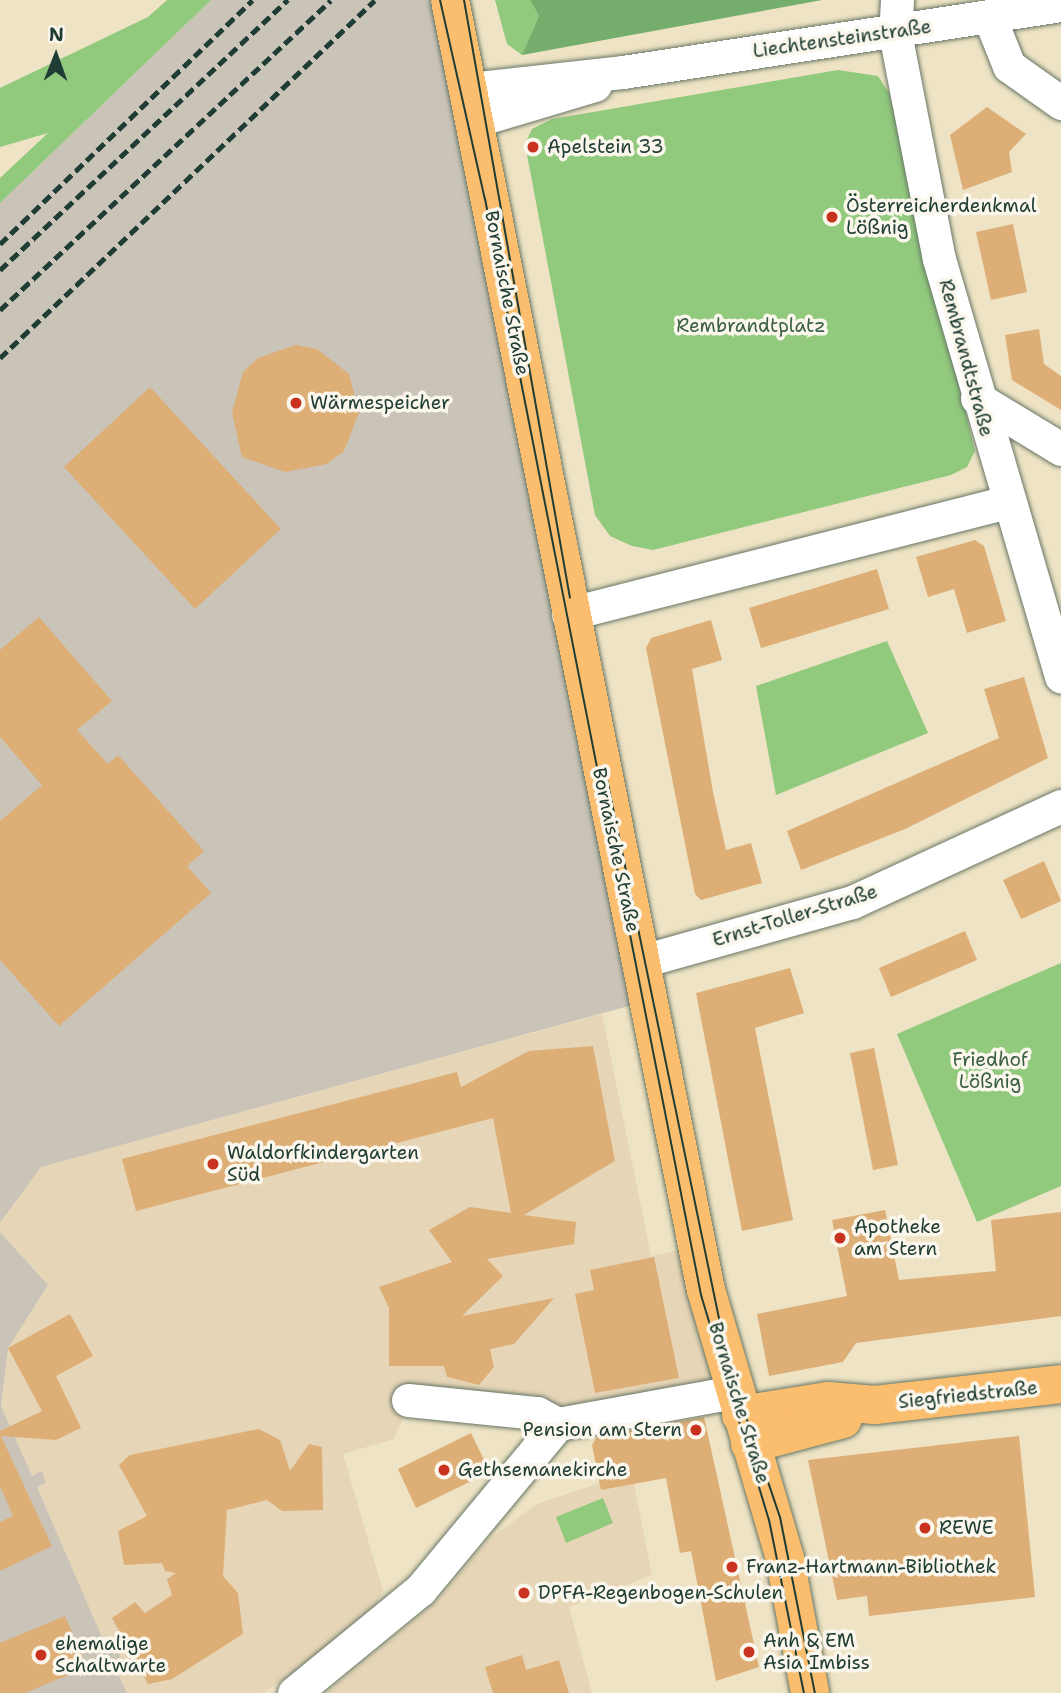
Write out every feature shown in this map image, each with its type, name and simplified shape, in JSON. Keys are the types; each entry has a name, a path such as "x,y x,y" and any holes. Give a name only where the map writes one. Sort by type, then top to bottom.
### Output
{"main road":[{"name":"Bornaische Straße","path":"450,0 568,614 706,1290 785,1559 810,1693"},
{"name":"Siegfriedstraße","path":"742,1417 860,1416 875,1405 1061,1384"}],"street":[{"name":"Rembrandtstraße","path":"897,0 895,33 939,259 1006,502 1061,677"},
{"name":"Liechtensteinstraße","path":"471,105 623,72 895,33 1061,5"},
{"path":"989,16 1009,66 1061,103"},
{"path":"977,398 1061,449"},
{"path":"568,614 1006,502"},
{"name":"Ernst-Toller-Straße","path":"639,962 852,902 1061,806"},
{"path":"408,1400 537,1413 558,1424 742,1417"},
{"path":"294,1693 420,1590 558,1424"}],"shaded area":[{"path":"211,0 450,0 647,1001 41,1167 0,1223 0,203"},
{"path":"602,1014 651,1256 697,1247 734,1392 558,1424 407,1408 394,1439 343,1454 383,1591 363,1627 263,1693 127,1693 112,1660 121,1657 117,1647 107,1650 37,1487 46,1483 41,1472 32,1476 1,1406 8,1348 48,1285 0,1232 0,1223 41,1167"},
{"path":"0,1232 48,1285 8,1348 1,1406 32,1476 42,1471 46,1483 37,1487 107,1649 116,1646 121,1657 112,1661 127,1693 0,1693"},
{"name":"DPFA-Regenbogen-Schulen","path":"600,1483 601,1490 634,1484 652,1575 569,1607 592,1693 326,1693 437,1601 488,1540 537,1504"}],"green space":[{"path":"167,0 211,0 0,203 0,178 48,133 0,147 0,88 148,17"},
{"path":"495,0 530,0 539,16 522,55 507,44"},
{"path":"530,0 822,0 522,55 539,16"},
{"name":"Rembrandtplatz","path":"838,70 878,76 889,93 975,451 967,467 951,475 653,550 632,546 610,536 595,515 525,144 532,129 552,119"},
{"path":"887,641 928,733 776,795 756,686"},
{"name":"Friedhof Lößnig","path":"1061,963 1061,1186 977,1222 897,1034"},
{"path":"603,1498 613,1523 566,1543 556,1517"}],"building":[{"path":"987,107 1026,134 1009,152 1012,172 963,190 950,135"},
{"path":"1013,224 1027,292 991,300 976,232"},
{"path":"1039,329 1044,364 1061,376 1061,410 1012,380 1005,335"},
{"name":"Wärmespeicher","path":"296,345 317,349 349,374 359,413 344,451 327,464 285,472 242,457 232,413 243,372 258,358"},
{"path":"150,387 281,529 195,609 64,467"},
{"path":"975,540 984,546 1006,621 967,633 954,589 928,597 916,557"},
{"path":"877,569 889,609 761,648 749,608"},
{"path":"39,617 112,701 77,730 108,764 118,755 204,851 187,866 211,893 59,1026 0,960 0,821 42,785 0,737 0,650"},
{"path":"711,620 722,660 692,669 713,792 726,850 751,843 762,883 701,900 695,894 646,648 651,638"},
{"path":"1024,677 1048,758 905,829 801,870 787,831 999,738 984,689"},
{"path":"1044,861 1061,901 1021,919 1003,880"},
{"path":"965,931 977,960 891,997 879,968"},
{"path":"790,968 804,1013 755,1028 793,1220 742,1231 696,993"},
{"path":"593,1046 615,1161 524,1215 576,1222 574,1244 487,1259 503,1276 462,1316 554,1298 514,1344 490,1349 494,1367 479,1385 447,1377 444,1366 389,1366 389,1308 379,1287 452,1262 429,1230 470,1207 511,1213 493,1118 136,1211 122,1159 457,1072 461,1087 529,1051"},
{"path":"874,1048 898,1165 873,1170 850,1053"},
{"path":"885,1210 899,1280 996,1271 991,1220 1061,1212 1061,1316 856,1343 843,1362 769,1376 757,1314 847,1296 832,1220"},
{"path":"654,1257 679,1378 595,1393 575,1294 594,1290 590,1270"},
{"path":"70,1314 93,1356 56,1376 81,1428 56,1440 1,1436 52,1546 0,1571 0,1522 13,1516 0,1486 0,1431 42,1411 8,1348"},
{"path":"704,1417 759,1667 716,1681 691,1551 680,1553 666,1478 601,1490 592,1445 597,1437"},
{"path":"259,1429 280,1440 290,1471 309,1444 322,1447 323,1510 282,1511 267,1500 227,1510 223,1576 238,1593 243,1634 172,1679 148,1684 112,1618 135,1602 145,1613 172,1595 167,1579 176,1573 165,1571 162,1563 124,1565 118,1531 147,1516 119,1465 130,1455"},
{"name":"Gethsemanekirche","path":"471,1433 490,1472 416,1508 398,1469"},
{"name":"REWE","path":"1019,1436 1035,1597 869,1616 867,1596 837,1600 808,1460"},
{"name":"ehemalige Schaltwarte","path":"65,1616 87,1667 25,1693 0,1693 0,1643"},
{"path":"522,1655 526,1670 559,1660 569,1693 493,1693 485,1667"}],"tram line":[{"path":"440,0 485,199 701,1295 769,1520 804,1693"},
{"path":"464,0 570,598"},
{"path":"607,779 721,1328"},
{"path":"741,1402 780,1517 815,1693"}],"railway":[{"path":"0,244 253,0"},
{"path":"0,270 288,0"},
{"path":"0,310 331,0"},
{"path":"0,358 375,0"}],"place":[{"name":"Apelstein 33","path":"533,147"},
{"name":"Österreicherdenkmal Lößnig","path":"832,217"},
{"name":"Wärmespeicher","path":"296,403"},
{"name":"Waldorfkindergarten Süd","path":"213,1164"},
{"name":"Apotheke am Stern","path":"840,1238"},
{"name":"Pension am Stern","path":"696,1430"},
{"name":"Gethsemanekirche","path":"444,1470"},
{"name":"REWE","path":"925,1528"},
{"name":"Franz-Hartmann-Bibliothek","path":"732,1567"},
{"name":"DPFA-Regenbogen-Schulen","path":"524,1593"},
{"name":"Anh & EM Asia Imbiss","path":"749,1652"},
{"name":"ehemalige Schaltwarte","path":"41,1655"}]}
